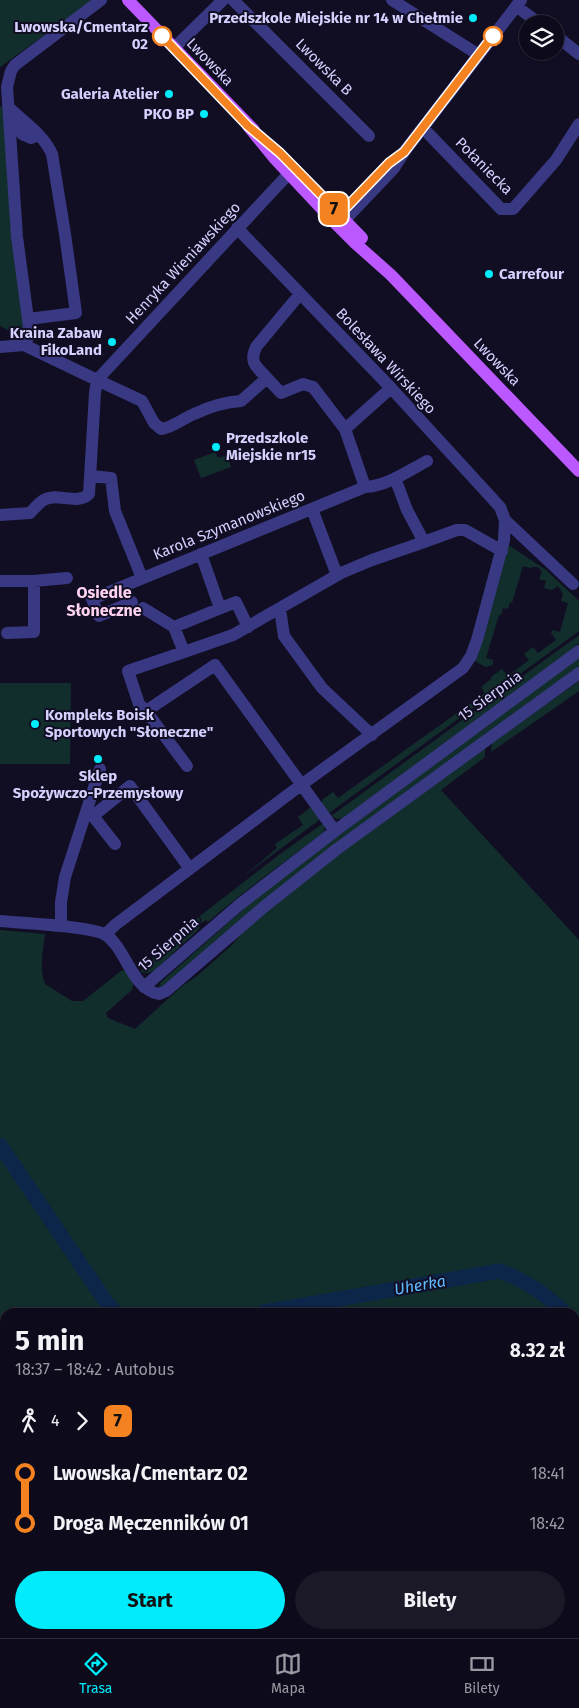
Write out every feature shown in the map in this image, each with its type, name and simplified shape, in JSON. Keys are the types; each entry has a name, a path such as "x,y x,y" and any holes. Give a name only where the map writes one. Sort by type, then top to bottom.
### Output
{"main road":[{"name":"Lwowska","path":"128,0 579,471"}],"street":[{"path":"24,345 30,334 17,237 12,110 7,88 11,71 15,65 101,0"},
{"path":"174,48 223,0"},
{"name":"Lwowska B","path":"233,0 369,136"},
{"path":"392,0 479,54"},
{"path":"339,220 394,168 404,152 518,3 531,15"},
{"path":"564,42 579,54"},
{"path":"12,110 38,135 52,154 76,313 28,319"},
{"name":"Połaniecka","path":"423,128 501,209 513,209 556,160 579,124"},
{"name":"Henryka Wieniawskiego","path":"98,380 291,170"},
{"name":"Bolesława Wirskiego","path":"237,228 391,388 500,507 506,520 573,584"},
{"path":"300,294 256,347 252,356 254,364 281,393 303,384 313,387 345,429 365,487"},
{"path":"0,347 24,345 142,401 154,422 161,429 171,428 193,414 227,402 241,402 267,378"},
{"path":"0,515 30,513 41,501 48,498 85,497 90,491 95,393 98,380"},
{"path":"345,429 391,388"},
{"name":"Karola Szymanowskiego","path":"174,627 137,605 99,616 92,599 365,487 374,487 427,462"},
{"path":"91,476 111,478 115,511 142,578"},
{"path":"395,478 407,510 424,542"},
{"path":"312,509 337,575"},
{"path":"105,934 155,901 190,869 256,825 301,785 463,668 477,640 502,551 506,520"},
{"path":"187,766 139,704 128,671 233,635 337,575 372,560 457,530 465,530 502,551"},
{"path":"201,554 220,608"},
{"path":"0,581 34,581 67,578"},
{"path":"7,633 34,632 34,581"},
{"path":"184,652 174,627 220,608 236,602 248,627"},
{"path":"280,609 284,636 322,688 372,735"},
{"path":"202,646 335,830"},
{"name":"15 Sierpnia","path":"579,651 335,830 239,905 144,987 159,994 166,992 265,906 337,849 579,674"},
{"path":"146,711 215,665"},
{"path":"61,926 61,902 65,876 89,815 100,769"},
{"path":"89,815 130,786 190,869"},
{"path":"89,815 115,844"},
{"path":"0,921 61,926 105,934 144,987"}],"green space":[{"path":"0,0 93,0 0,67"},
{"path":"0,105 3,109 24,332 10,331 0,326"},
{"path":"215,452 218,458 227,455 231,467 201,478 194,460"},
{"path":"507,544 546,570 579,601 579,631 329,813 321,803 323,799 333,792 338,798 485,693 481,687 502,669 508,676 529,660 524,654 533,647 538,653 556,640 551,633 553,630 560,632 568,603 561,601 563,594 558,586 552,590 544,588 546,581 539,579 542,572 538,567 530,568 523,566 512,603 510,602 508,609 503,608 501,615 499,615 486,658 493,660 493,665 486,667 476,662 475,659"},
{"path":"579,635 579,643 553,666 345,818 337,819 331,816"},
{"path":"579,657 579,669 170,984 159,987 160,983 265,890"},
{"path":"579,681 579,691 491,752 492,743"},
{"name":"Kompleks Boisk Sportowych \"Słoneczne\"","path":"0,683 71,683 70,764 0,764"},
{"path":"485,747 485,757 441,790 579,940 579,1308 0,1308 0,1148 68,1245 0,1145 0,930 45,934 42,966 45,984 72,1001 83,1001 126,969 134,981 132,990 106,1013 108,1018 135,1029 181,987 197,976 233,944 246,928 289,891"},
{"path":"311,807 322,818 244,876 277,848 275,844 303,825 298,817"},
{"path":"325,822 324,832 208,922 206,920 202,923 200,916"},
{"path":"199,917 200,928 155,970 148,973 140,972 159,952"}],"waterway":[{"name":"Uherka","path":"0,1145 111,1308"},
{"name":"Uherka","path":"287,1308 499,1271 517,1278 534,1288 559,1308"}],"bus line":[{"name":"7","path":"162,36 248,126 280,153 340,214 389,163 404,152 493,36"}],"place":[{"name":"Przedszkole Miejskie nr 14 w Chełmie","path":"473,18"},
{"name":"Lwowska/Cmentarz 02","path":"162,36"},
{"name":"Galeria Atelier","path":"169,94"},
{"name":"PKO BP","path":"204,114"},
{"name":"Carrefour","path":"489,274"},
{"name":"Kraina Zabaw FikoLand","path":"112,342"},
{"name":"Przedszkole Miejskie nr15","path":"216,447"},
{"name":"Kompleks Boisk Sportowych \"Słoneczne\"","path":"35,724"},
{"name":"Sklep Spożywczo-Przemysłowy","path":"98,759"}],"district":[{"name":"Osiedle Słoneczne","path":"104,601"}]}
